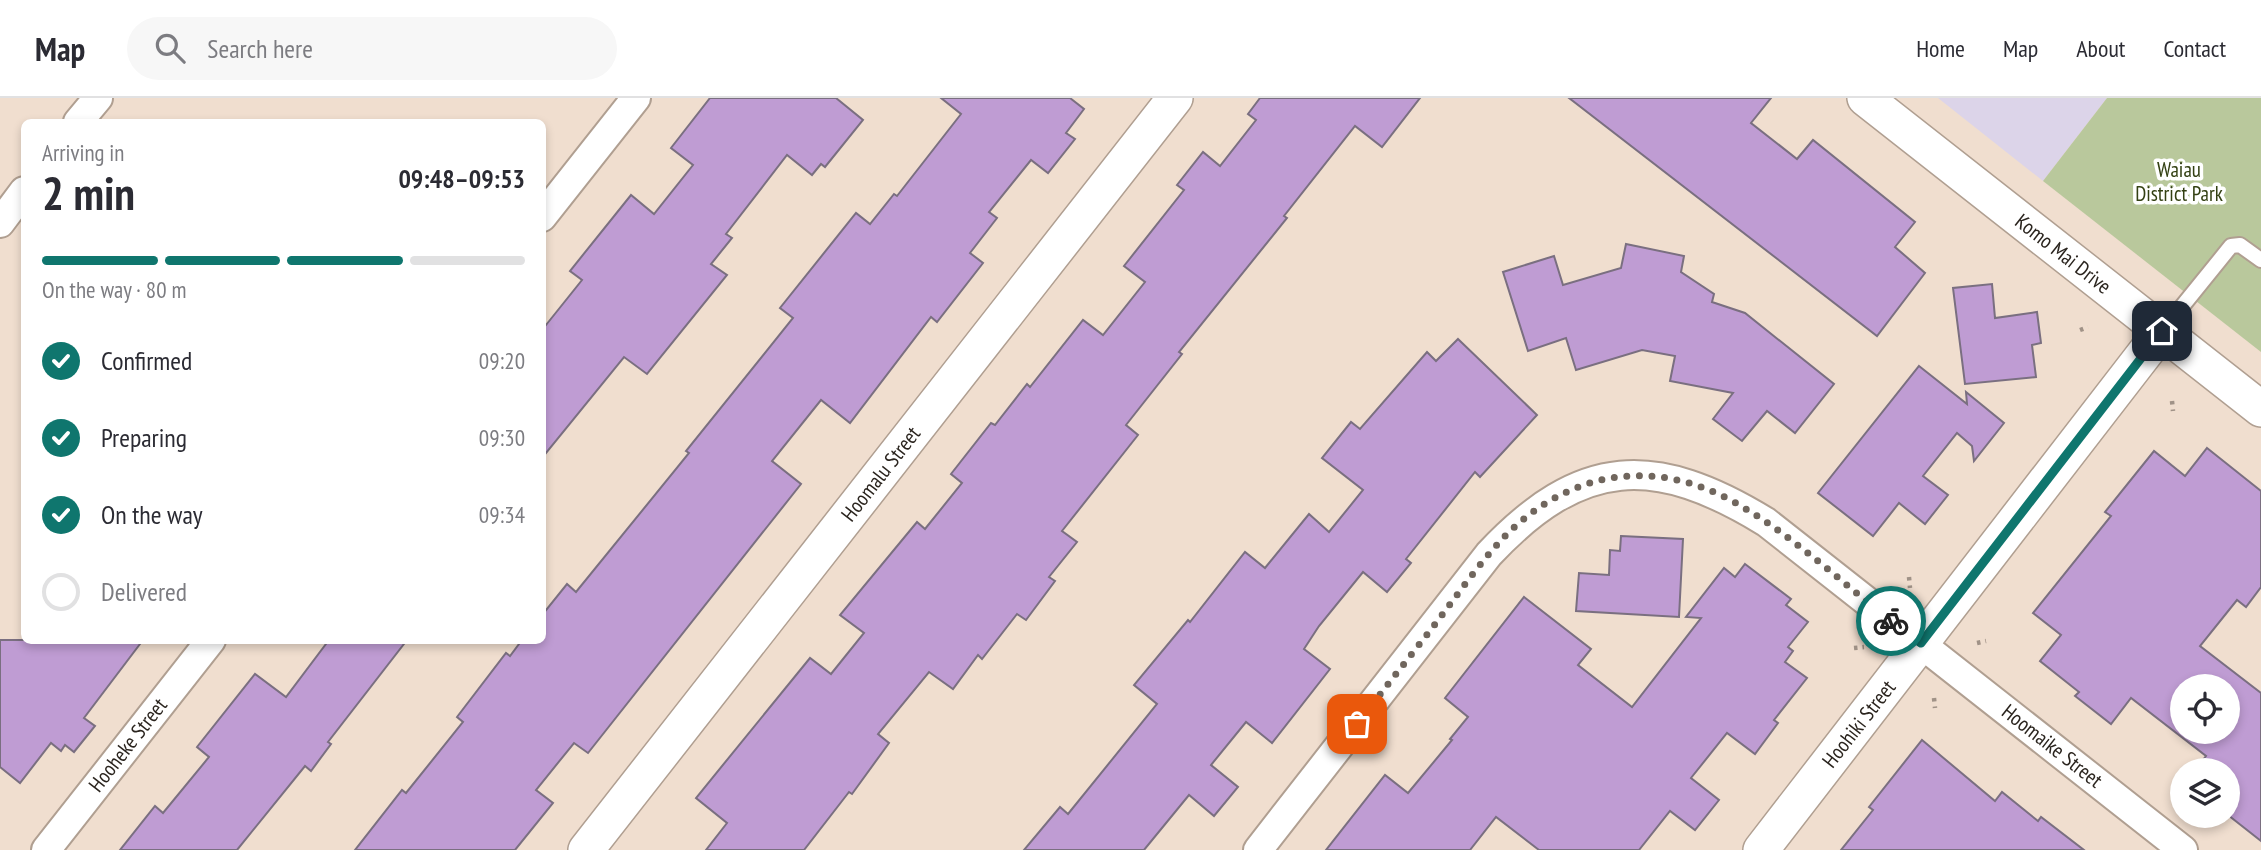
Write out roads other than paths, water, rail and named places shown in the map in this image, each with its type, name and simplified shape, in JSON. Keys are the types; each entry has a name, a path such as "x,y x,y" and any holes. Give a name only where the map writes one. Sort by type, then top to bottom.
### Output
{"street":[{"path":"80,119 98,98"},
{"path":"546,213 636,98"},
{"name":"Hoomalu Street","path":"586,850 1175,98"},
{"name":"Komo Mai Drive","path":"1865,98 2261,409"},
{"path":"0,223 21,195"},
{"name":"Hoohiki Street","path":"1761,850 2162,331"},
{"name":"Hoomaike Street","path":"1258,850 1489,554 1536,512 1595,481 1620,475 1668,477 1732,501 1766,522 2183,850"},
{"name":"Hooheke Street","path":"46,850 208,644"}],"lane":[{"path":"2162,331 2231,247 2240,245 2261,260"}],"park label":[{"name":"Waiau District Park","path":"2179,182"}]}
